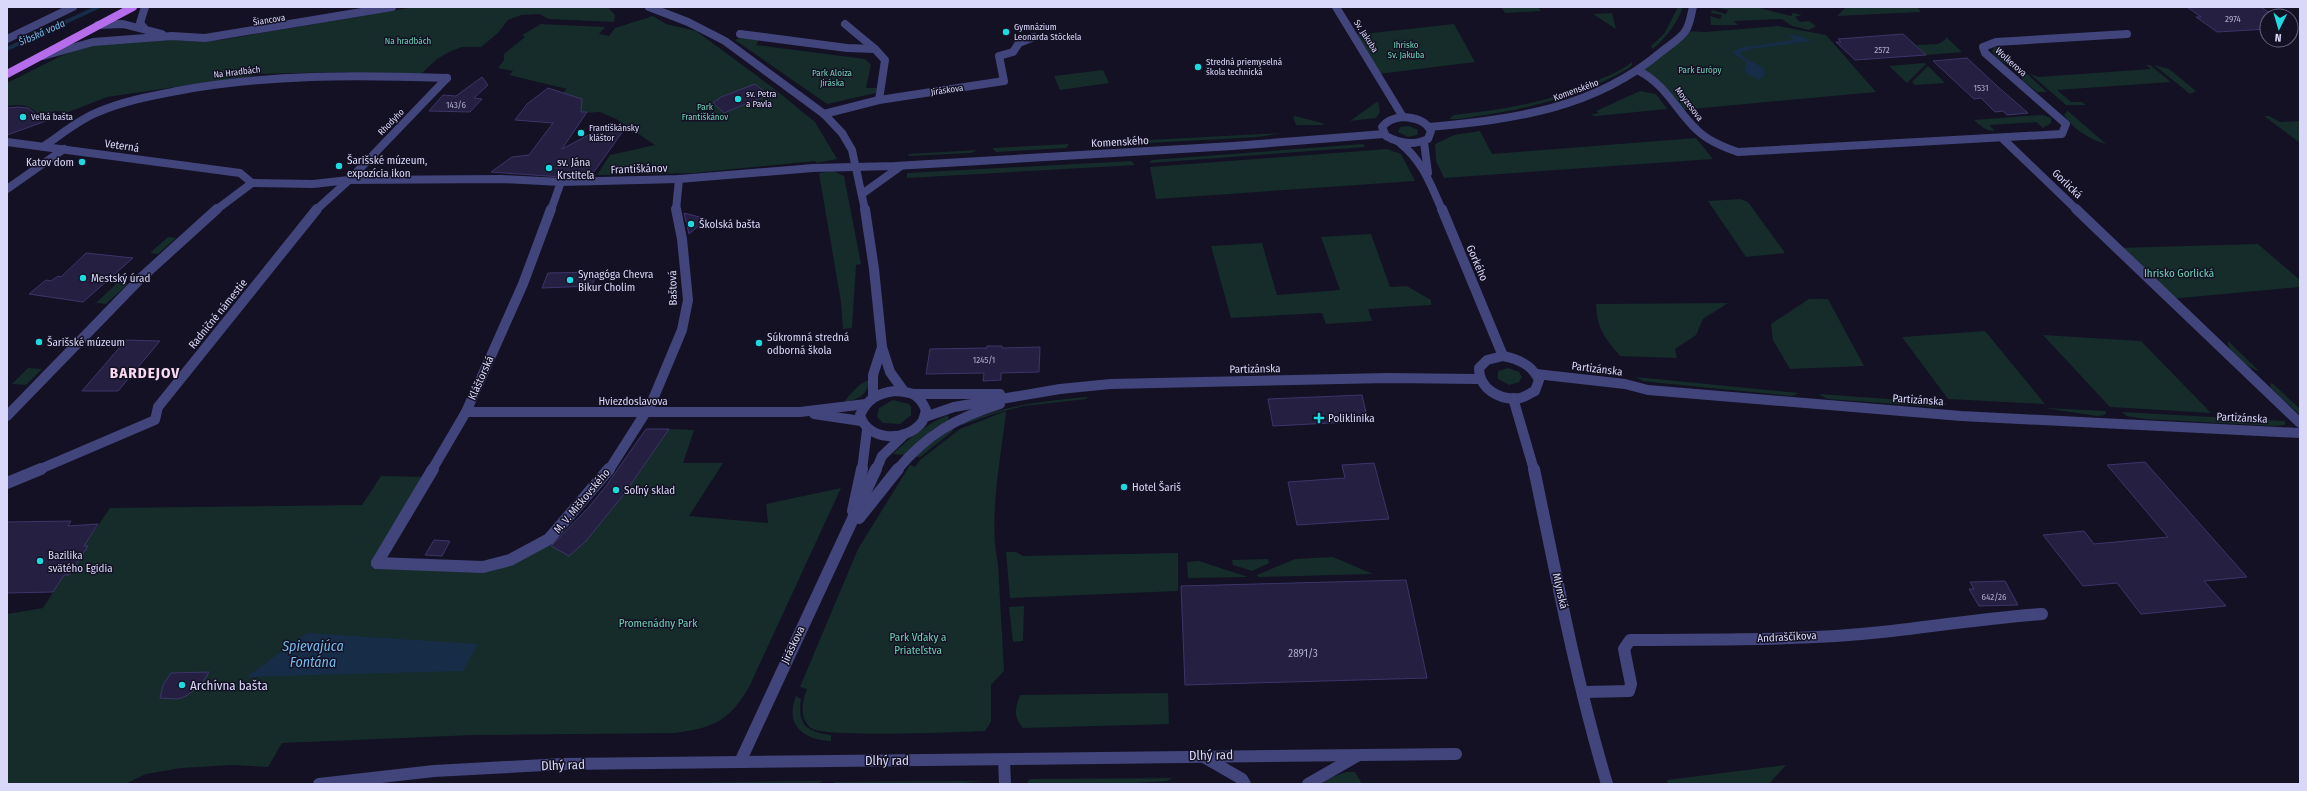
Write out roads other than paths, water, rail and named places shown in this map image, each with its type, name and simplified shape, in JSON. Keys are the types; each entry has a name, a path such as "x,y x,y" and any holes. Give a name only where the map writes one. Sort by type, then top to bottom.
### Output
{"main road":[{"path":"7,74 133,7"}],"street":[{"path":"7,39 73,7"},
{"path":"144,7 140,23 145,29"},
{"name":"Šiancova","path":"35,58 93,42 172,36 205,38 237,34 392,7"},
{"path":"650,7 688,22 725,41 824,114 846,140 858,167 874,269 882,347 890,372 903,390"},
{"name":"Sv. Jakuba","path":"1336,7 1370,60 1403,117"},
{"name":"Komenského","path":"1429,127 1483,122 1551,109 1596,94 1639,71 1686,31 1693,7"},
{"name":"Šiancova","path":"98,25 120,23 172,36"},
{"path":"845,24 875,49 885,60 879,100"},
{"name":"Šiancova","path":"98,25 108,32 140,38"},
{"path":"740,34 847,48 875,49"},
{"name":"Wolkerova","path":"2002,138 2062,134 2066,124 1990,58 1983,47 1996,42 2128,34"},
{"name":"Jiráskova","path":"824,114 879,100 1004,81 998,56 1013,52 1019,43 1034,37"},
{"name":"Moyzesova","path":"1639,71 1653,77 1665,88 1694,127 1712,142 1725,148 1748,153 2002,138"},
{"name":"Na Hradbách","path":"44,146 89,117 107,109 195,88 261,79 299,76 355,75 447,78"},
{"name":"Rhodyho","path":"349,180 447,78"},
{"path":"1384,134 1382,127 1384,123 1395,118 1403,117 1415,119 1429,127 1431,135 1424,142 1417,144 1400,143"},
{"name":"Komenského","path":"858,167 901,166 1232,146 1384,134"},
{"name":"Gorkého","path":"1384,134 1400,143 1413,153 1429,178 1503,356"},
{"name":"Gorlická","path":"2002,138 2300,423"},
{"name":"Veterná","path":"7,142 235,172 247,177 252,182"},
{"name":"Gorkého","path":"1424,142 1429,178"},
{"path":"7,189 64,149"},
{"path":"862,194 901,166"},
{"name":"Františkánov","path":"349,180 502,179 561,182 679,178 858,167"},
{"name":"Baštová","path":"646,414 667,370 682,330 688,300 682,239 676,209 679,178"},
{"path":"7,415 66,351 143,277 190,233 252,182 325,185 349,180"},
{"name":"Radničné námestie","path":"7,483 155,420 158,407 317,209 349,180"},
{"name":"Kláštorská","path":"377,563 466,412 523,284 561,182"},
{"path":"870,400 893,390 903,390 915,394 925,404 925,417 918,427 905,434 884,436 864,426 860,415 870,400 873,375 882,347"},
{"path":"1503,356 1523,361 1536,374 1538,380 1535,391 1529,395 1513,398 1504,397 1488,390 1478,379 1477,372 1480,366 1493,357 1503,356"},
{"name":"Partizánska","path":"1536,374 1625,384 1648,390 1932,414 2300,433"},
{"name":"Partizánska","path":"925,417 954,407 1032,393 1110,384 1387,378 1478,379"},
{"name":"Jiráskova","path":"849,530 907,458 925,440 957,420 1032,393"},
{"name":"Partizánska","path":"915,394 1032,393"},
{"name":"Mlynská","path":"1513,398 1533,463 1557,578 1585,692 1598,754 1607,784"},
{"name":"Hviezdoslavova","path":"466,412 646,414 800,412 870,400"},
{"name":"Hviezdoslavova","path":"800,412 864,426"},
{"name":"M. V. Miškovského","path":"377,563 483,567 510,560 537,547 559,530 604,477 646,414"},
{"name":"Jiráskova","path":"849,530 865,454 864,426"},
{"name":"Jiráskova","path":"740,762 798,635 849,530 882,456 905,434"},
{"name":"Andraščíkova","path":"1585,692 1601,691 1623,693 1629,691 1632,684 1624,649 1630,640 1748,639 1881,632 1978,619 2042,614"},
{"name":"Dlhý rad","path":"319,784 434,771 482,768 740,762 1456,754"},
{"path":"1308,784 1358,755"},
{"path":"1202,756 1242,779 1245,784"},
{"path":"1004,760 1005,784"}],"water":[{"path":"1788,35 1800,36 1811,41 1751,49 1740,53 1742,56 1764,68 1765,75 1759,80 1749,75 1744,70 1747,62 1733,54 1734,51 1743,47 1794,40"},
{"name":"Spievajúca Fontána","path":"307,633 478,644 463,671 246,677"}],"waterway":[{"name":"Šibská voda","path":"7,49 98,7"}],"place":[{"name":"Gymnázium Leonarda Stöckela","path":"1006,32"},
{"name":"Stredná priemyselná škola technická","path":"1198,67"},
{"name":"sv. Petra a Pavla","path":"738,99"},
{"name":"Veľká bašta","path":"23,117"},
{"name":"Františkánsky kláštor","path":"581,133"},
{"name":"Katov dom","path":"82,162"},
{"name":"Šarišské múzeum, expozícia ikon","path":"339,166"},
{"name":"sv. Jána Krstiteľa","path":"549,168"},
{"name":"Školská bašta","path":"691,224"},
{"name":"Mestský úrad","path":"83,278"},
{"name":"Synagóga Chevra Bikur Cholim","path":"570,280"},
{"name":"Šarišské múzeum","path":"39,342"},
{"name":"Súkromná stredná odborná škola","path":"759,343"},
{"name":"Poliklinika","path":"1319,418"},
{"name":"Hotel Šariš","path":"1124,487"},
{"name":"Soľný sklad","path":"616,490"},
{"name":"Bazilika svätého Egidia","path":"40,561"},
{"name":"Archívna bašta","path":"182,685"}],"district":[{"name":"BARDEJOV","path":"145,373"}],"park label":[{"name":"Na hradbách","path":"408,41"},
{"name":"Ihrisko Sv. Jakuba","path":"1406,50"},
{"name":"Park Európy","path":"1700,70"},
{"name":"Park Aloiza Jiráska","path":"832,78"},
{"name":"Park Františkánov","path":"705,112"},
{"name":"Ihrisko Gorlická","path":"2179,273"},
{"name":"Promenádny Park","path":"658,623"},
{"name":"Park Vďaky a Priateľstva","path":"918,643"}]}
